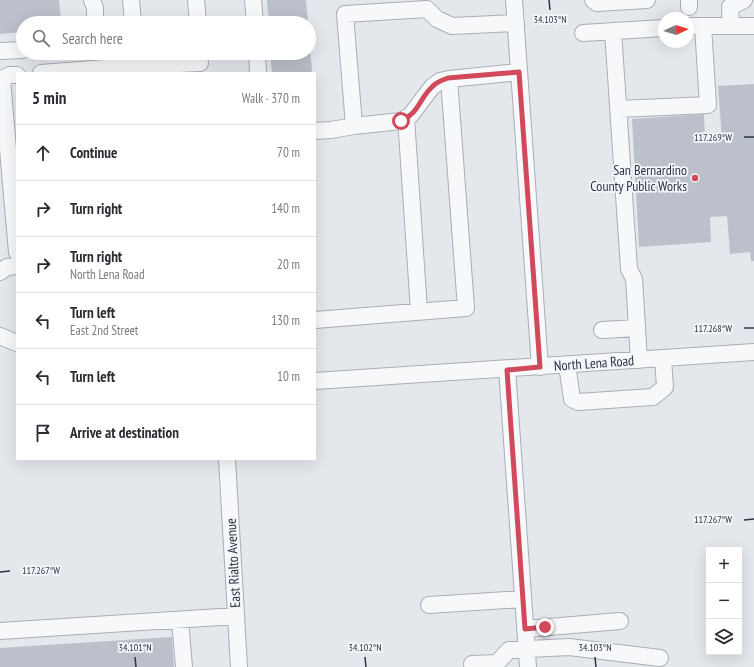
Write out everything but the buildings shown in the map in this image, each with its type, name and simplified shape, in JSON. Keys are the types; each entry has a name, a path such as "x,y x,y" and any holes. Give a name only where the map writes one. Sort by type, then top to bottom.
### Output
{"street":[{"path":"92,0 95,8 95,16"},
{"path":"131,0 132,16"},
{"path":"196,0 197,16"},
{"path":"253,0 254,16"},
{"path":"514,0 540,367"},
{"path":"593,0 597,3 638,0"},
{"path":"731,26 730,7 744,0"},
{"path":"354,126 345,14 427,9 437,20 452,26 516,23"},
{"path":"619,109 708,105 696,26 754,26"},
{"path":"583,33 658,28"},
{"path":"613,32 628,269 634,279 640,360"},
{"path":"0,51 16,50"},
{"path":"257,60 258,72"},
{"path":"75,72 132,70 200,63"},
{"path":"316,131 401,121 410,116 432,87 440,81 448,78 519,72"},
{"path":"16,75 10,75 2,79 14,184 16,229"},
{"path":"316,320 466,308 448,78"},
{"path":"406,118 419,311"},
{"path":"0,272 7,267 16,266"},
{"path":"602,330 637,328"},
{"path":"0,336 16,343"},
{"name":"North Lena Road","path":"316,381 507,370 754,352"},
{"path":"567,365 572,399 578,402 653,397 665,387 663,359"},
{"path":"507,370 528,667"},
{"name":"East Rialto Avenue","path":"227,460 239,667"},
{"path":"429,605 523,599"},
{"path":"0,631 236,616"},
{"path":"180,620 184,667"},
{"path":"525,629 620,621"},
{"path":"472,664 499,665 509,650 526,648 569,647 660,658"}],"place":[{"name":"San Bernardino County Public Works","path":"695,178"}],"route":[{"path":"401,121 410,116 432,87 440,81 448,78 519,72 540,367 507,370 525,629 545,627"}]}
